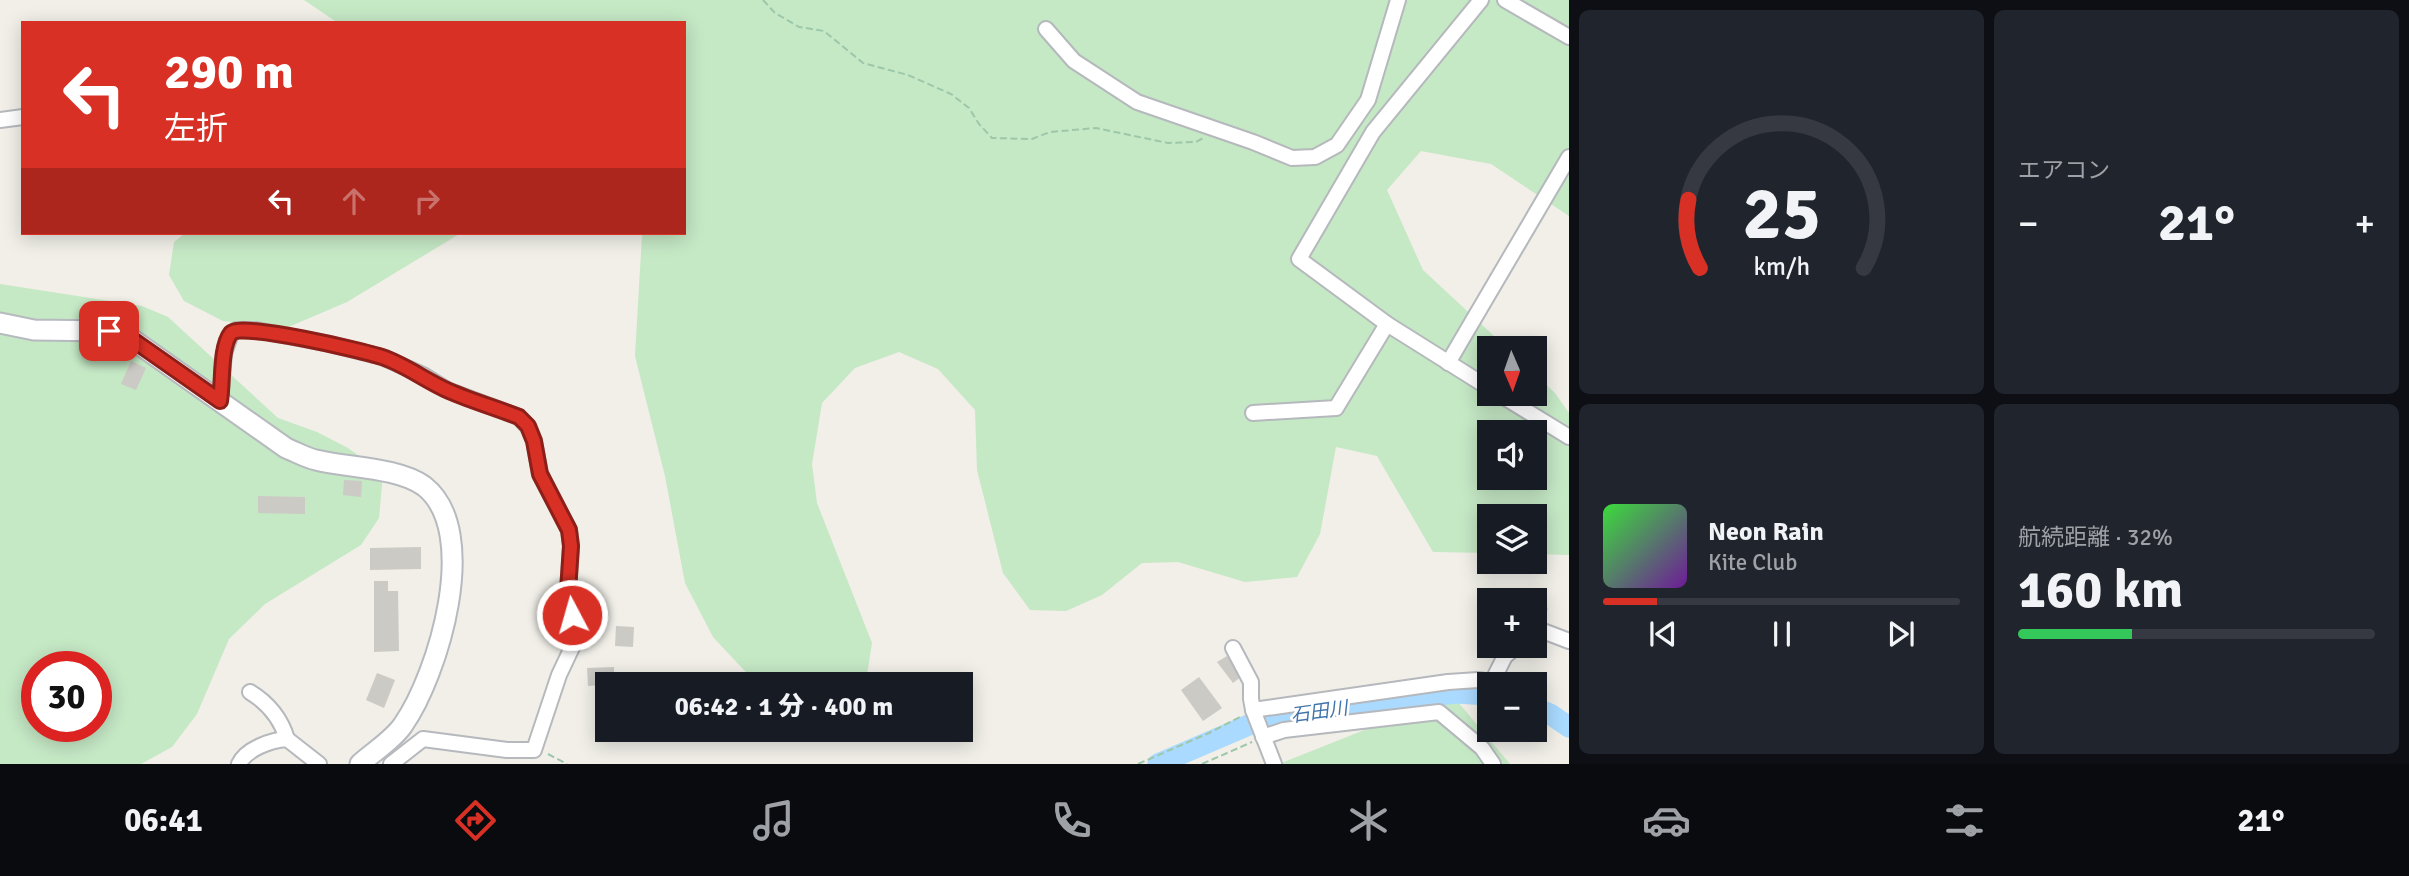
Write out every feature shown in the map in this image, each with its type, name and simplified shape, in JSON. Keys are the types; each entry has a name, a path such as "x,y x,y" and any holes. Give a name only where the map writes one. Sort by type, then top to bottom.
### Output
{"main road":[{"path":"0,323 34,330 109,331 133,340 286,448 313,460 400,475 421,484 435,496 451,533 452,557 443,636 410,713 401,727 360,764"}],"street":[{"path":"1046,29 1074,61 1137,102 1292,158 1315,157 1336,145 1368,100 1398,0"},
{"path":"1477,380 1388,324 1299,259 1373,132 1481,0"},
{"path":"1505,0 1569,37"},
{"path":"0,120 21,117"},
{"path":"1448,362 1569,157"},
{"path":"1253,413 1336,408 1388,324"},
{"path":"220,401 224,353 231,334 236,330 256,330 383,357 423,375 447,390 519,417 528,426 534,441 540,474 569,530 571,546 568,591 576,639 559,675 534,750 508,750 423,740 391,764"},
{"path":"1519,406 1569,437"},
{"path":"1547,633 1569,641"},
{"path":"1233,648 1251,682 1253,709 1274,764"},
{"path":"1253,709 1448,682 1477,683"},
{"path":"250,692 264,700 283,727 286,739 319,764"},
{"path":"1263,737 1284,730 1439,712 1482,748 1493,764"},
{"path":"239,764 248,752 286,739"}],"path":[{"path":"762,0 775,13 799,27 824,32 863,62 908,75 951,94 969,108 992,138 1032,139 1051,132 1096,128 1168,143 1196,142 1216,130"},
{"path":"1138,764 1209,733 1253,709"},
{"path":"1202,764 1263,737"},
{"path":"534,750 567,764"}],"green space":[{"path":"304,0 1569,0 1569,216 1491,164 1421,151 1387,190 1423,270 1494,336 1477,336 1477,406 1547,406 1547,385 1569,413 1569,555 1547,554 1547,504 1477,504 1477,553 1433,552 1377,456 1336,447 1320,534 1297,577 1245,582 1178,562 1142,563 1102,595 1066,611 1030,610 1003,573 977,470 975,410 938,369 899,352 855,368 822,403 812,464 817,503 872,643 867,672 746,672 713,637 685,583 665,476 635,356 642,235 686,235 686,21 335,21"},
{"path":"183,235 458,235 347,302 286,328 223,321 184,301 169,275 174,242"},
{"path":"0,284 142,306 168,317 278,418 317,432 348,448 383,473 379,518 361,545 265,604 229,639 197,714 172,747 141,764 0,764"},
{"path":"1452,695 1477,725 1477,742 1492,742 1510,764 1279,764"}],"building":[{"path":"131,361 146,368 136,390 121,384"},
{"path":"344,480 362,481 361,497 343,495"},
{"path":"258,496 305,497 305,514 258,513"},
{"path":"421,547 421,569 370,570 370,548"},
{"path":"374,581 388,581 388,591 398,591 399,651 374,652"},
{"path":"616,626 634,627 633,647 615,646"},
{"path":"1227,656 1242,676 1233,683 1217,662"},
{"path":"614,667 614,672 595,672 595,685 588,686 587,668"},
{"path":"377,673 395,680 384,708 366,700"},
{"path":"1199,677 1222,708 1203,721 1181,690"}],"waterway":[{"name":"石田川","path":"1158,764 1251,724 1291,714 1455,693 1477,694"},
{"name":"石田川","path":"1547,713 1569,727"}],"route":[{"path":"109,331 133,340 220,401 224,353 231,334 236,330 256,330 383,357 423,375 447,390 519,417 528,426 534,441 540,474 569,530 571,546 568,591 572,615"}]}
